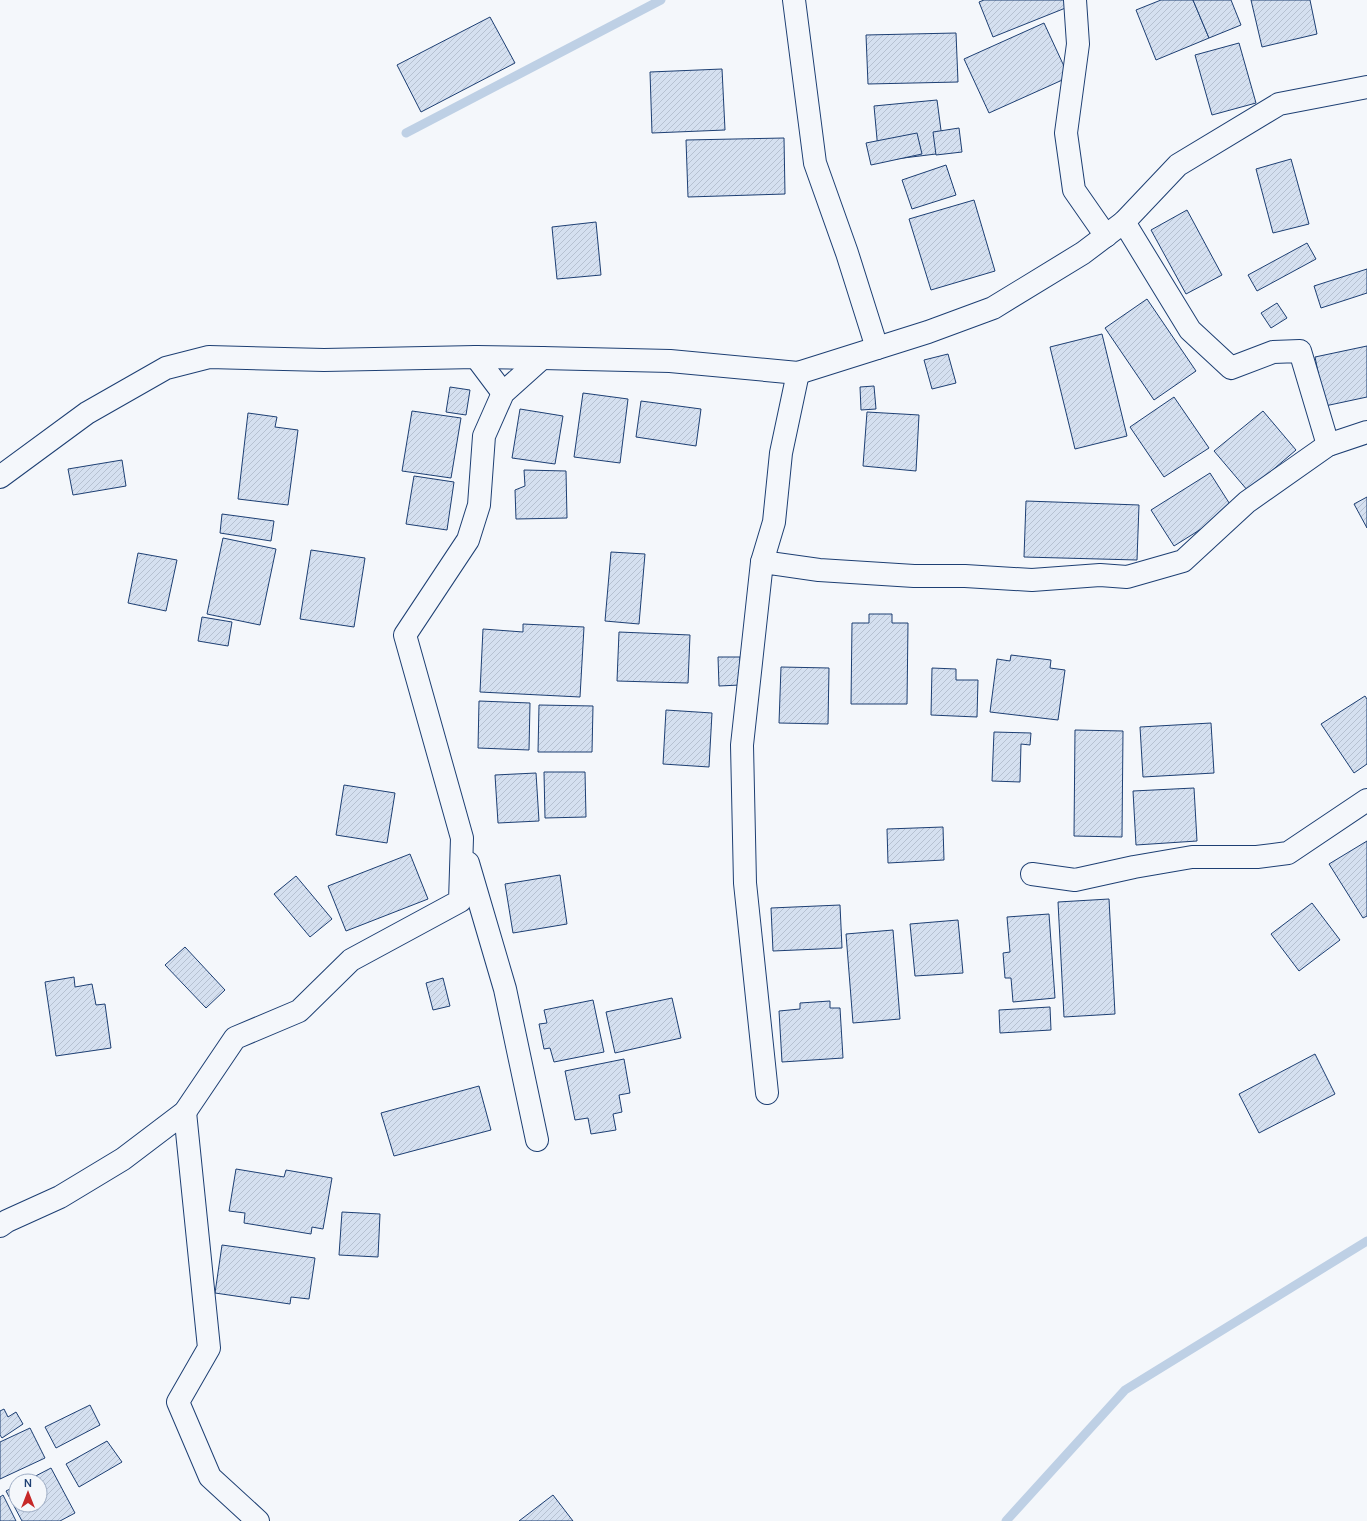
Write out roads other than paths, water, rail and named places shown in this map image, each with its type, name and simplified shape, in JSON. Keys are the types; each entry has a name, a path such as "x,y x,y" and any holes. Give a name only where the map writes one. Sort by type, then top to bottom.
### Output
{"street":[{"path":"794,0 816,163 847,253 877,348"},
{"path":"1075,0 1078,44 1066,133 1074,190 1106,236"},
{"path":"0,477 87,413 166,368 209,357 324,360 476,357 670,361 798,373 928,332 993,308 1083,253 1106,236 1124,222 1178,165 1279,104 1367,87"},
{"path":"1124,222 1190,330 1231,368 1273,352 1300,351 1328,445"},
{"path":"476,357 503,393"},
{"path":"537,1140 504,989 405,635 468,540 479,505 484,436 503,393 542,358"},
{"path":"767,1093 745,882 742,745 762,562 774,522 781,453 798,373"},
{"path":"762,562 819,570 914,576 965,576 1032,580 1100,575 1127,577 1182,561 1247,502 1328,445 1367,432"},
{"path":"1032,874 1075,880 1134,866 1192,857 1256,857 1288,853 1367,800"},
{"path":"0,1226 7,1221 60,1197 123,1159 185,1112 235,1038 298,1011 351,960 460,901 462,838"},
{"path":"185,1112 209,1348 178,1402 210,1477 258,1521"}],"waterway":[{"path":"406,133 661,0"},
{"path":"1006,1521 1125,1390 1367,1241"}]}
